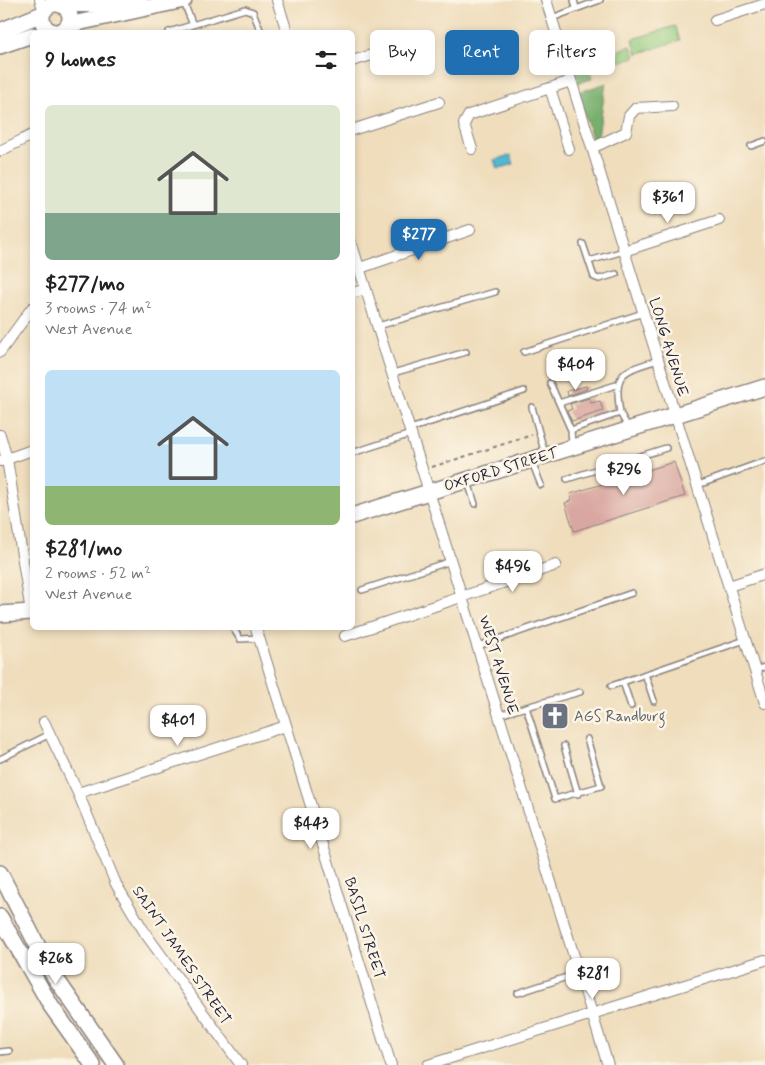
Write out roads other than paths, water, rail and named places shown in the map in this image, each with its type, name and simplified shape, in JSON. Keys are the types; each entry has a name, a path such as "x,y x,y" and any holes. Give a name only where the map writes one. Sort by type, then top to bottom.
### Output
{"street":[{"path":"0,31 42,8 58,2 110,5 140,0"},
{"path":"58,2 69,13 68,28 184,0"},
{"path":"277,0 286,30"},
{"name":"LONG AVENUE","path":"546,0 745,640 760,668 765,703"},
{"path":"715,20 765,4"},
{"path":"42,8 45,30"},
{"path":"0,46 30,36"},
{"path":"355,60 370,56"},
{"path":"472,149 464,124 469,115 571,81"},
{"path":"550,88 569,149"},
{"path":"355,129 440,102"},
{"path":"592,148 626,132 629,116 636,108 672,106"},
{"path":"0,151 30,136"},
{"path":"624,251 719,220"},
{"path":"360,268 470,230"},
{"name":"WEST AVENUE","path":"355,254 608,1065"},
{"path":"355,292 366,289"},
{"path":"0,352 30,311"},
{"name":"OXFORD STREET","path":"355,515 765,387"},
{"path":"0,436 30,602"},
{"path":"3,460 30,451"},
{"path":"345,636 556,565"},
{"path":"729,586 765,574"},
{"path":"0,614 30,612"},
{"name":"BASIL STREET","path":"258,633 392,1065"},
{"name":"SAINT JAMES STREET","path":"44,722 78,793 116,884 145,933 241,1065"},
{"path":"78,793 286,726"},
{"path":"0,873 50,970 116,1065"},
{"path":"0,917 51,1006 93,1065"},
{"path":"428,1065 765,960"}],"lane":[{"path":"184,0 193,25"},
{"path":"574,0 576,8"},
{"path":"552,18 600,0"},
{"path":"176,30 250,9 260,30"},
{"path":"751,146 765,141"},
{"path":"584,244 596,278 616,274"},
{"path":"589,261 624,251"},
{"path":"378,326 495,292"},
{"path":"524,352 643,313"},
{"path":"393,373 466,352"},
{"path":"629,429 620,413 616,385 622,374 658,360"},
{"path":"550,383 571,430 572,447"},
{"path":"559,403 616,385"},
{"path":"355,452 524,391"},
{"path":"532,407 543,447"},
{"path":"571,430 620,413"},
{"path":"567,479 666,448"},
{"path":"531,460 541,485"},
{"path":"697,486 765,460"},
{"path":"467,479 475,504"},
{"path":"362,590 451,561"},
{"path":"478,646 632,593"},
{"path":"234,630 240,640 258,633"},
{"path":"611,686 745,640"},
{"path":"645,674 654,701"},
{"path":"623,682 631,706"},
{"path":"499,715 580,692"},
{"path":"526,707 553,796 557,799 578,794 601,784 587,739"},
{"path":"0,759 50,734"},
{"path":"564,746 578,794"},
{"path":"518,993 579,973"},
{"path":"0,1052 10,1052"}],"water":[{"path":"511,155 514,164 497,169 494,160"}],"place":[{"name":"AGS Randburg","path":"555,716"}]}
